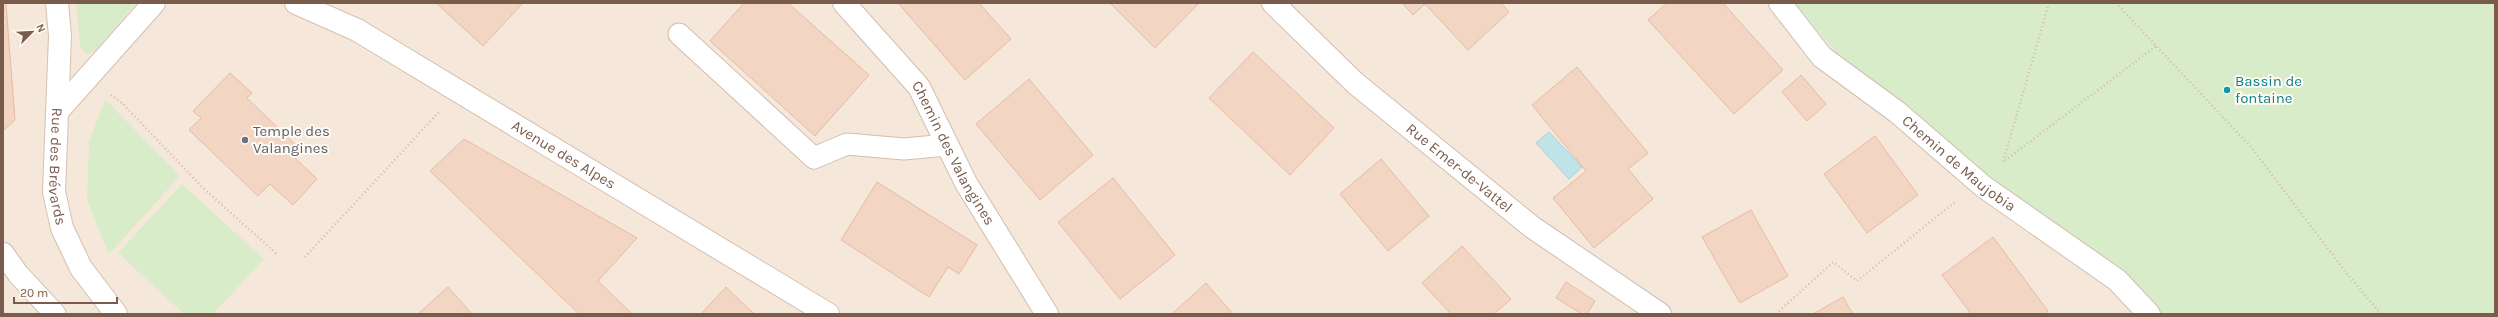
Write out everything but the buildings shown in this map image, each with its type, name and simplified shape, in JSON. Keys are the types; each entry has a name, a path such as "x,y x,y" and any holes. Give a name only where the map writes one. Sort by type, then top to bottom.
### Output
{"street":[{"name":"Rue des Brévards","path":"57,3 60,36 54,192 62,228 81,268 116,314"},
{"path":"57,112 154,3"},
{"name":"Avenue des Alpes","path":"296,3 357,30 828,314"},
{"name":"Chemin des Valangines","path":"844,3 918,87 966,182 1047,314"},
{"name":"Rue Emer-de-Vattel","path":"1273,3 1355,83 1526,222 1660,314"},
{"name":"Chemin de Maujobia","path":"1780,3 1822,57 1897,112 1984,187 2117,280 2148,314"}],"lane":[{"path":"679,34 814,158 847,144 904,149 947,145"},
{"path":"3,253 18,274 55,314"}],"path":[{"path":"2049,3 2003,162 2156,46"},
{"path":"2116,3 2251,147 2348,275 2381,314"},
{"path":"107,92 122,104 204,189 278,255"},
{"path":"304,257 442,109"},
{"path":"1776,314 1833,262 1857,281 1958,199"}],"shaded area":[{"path":"3,3 1794,3 1838,55 2155,314 3,314"}],"green space":[{"path":"76,3 135,4 98,48 88,55 80,47"},
{"path":"1794,3 2495,3 2495,314 2155,314 1989,181 1838,55"},
{"path":"105,99 180,176 112,251 108,253 87,200 89,142"},
{"path":"182,184 264,259 213,314 184,314 118,253"}],"water":[{"path":"1549,132 1582,167 1569,179 1536,143"}],"place":[{"name":"Bassin de fontaine","path":"2227,90"},
{"name":"Temple des Valangines","path":"245,140"}]}
